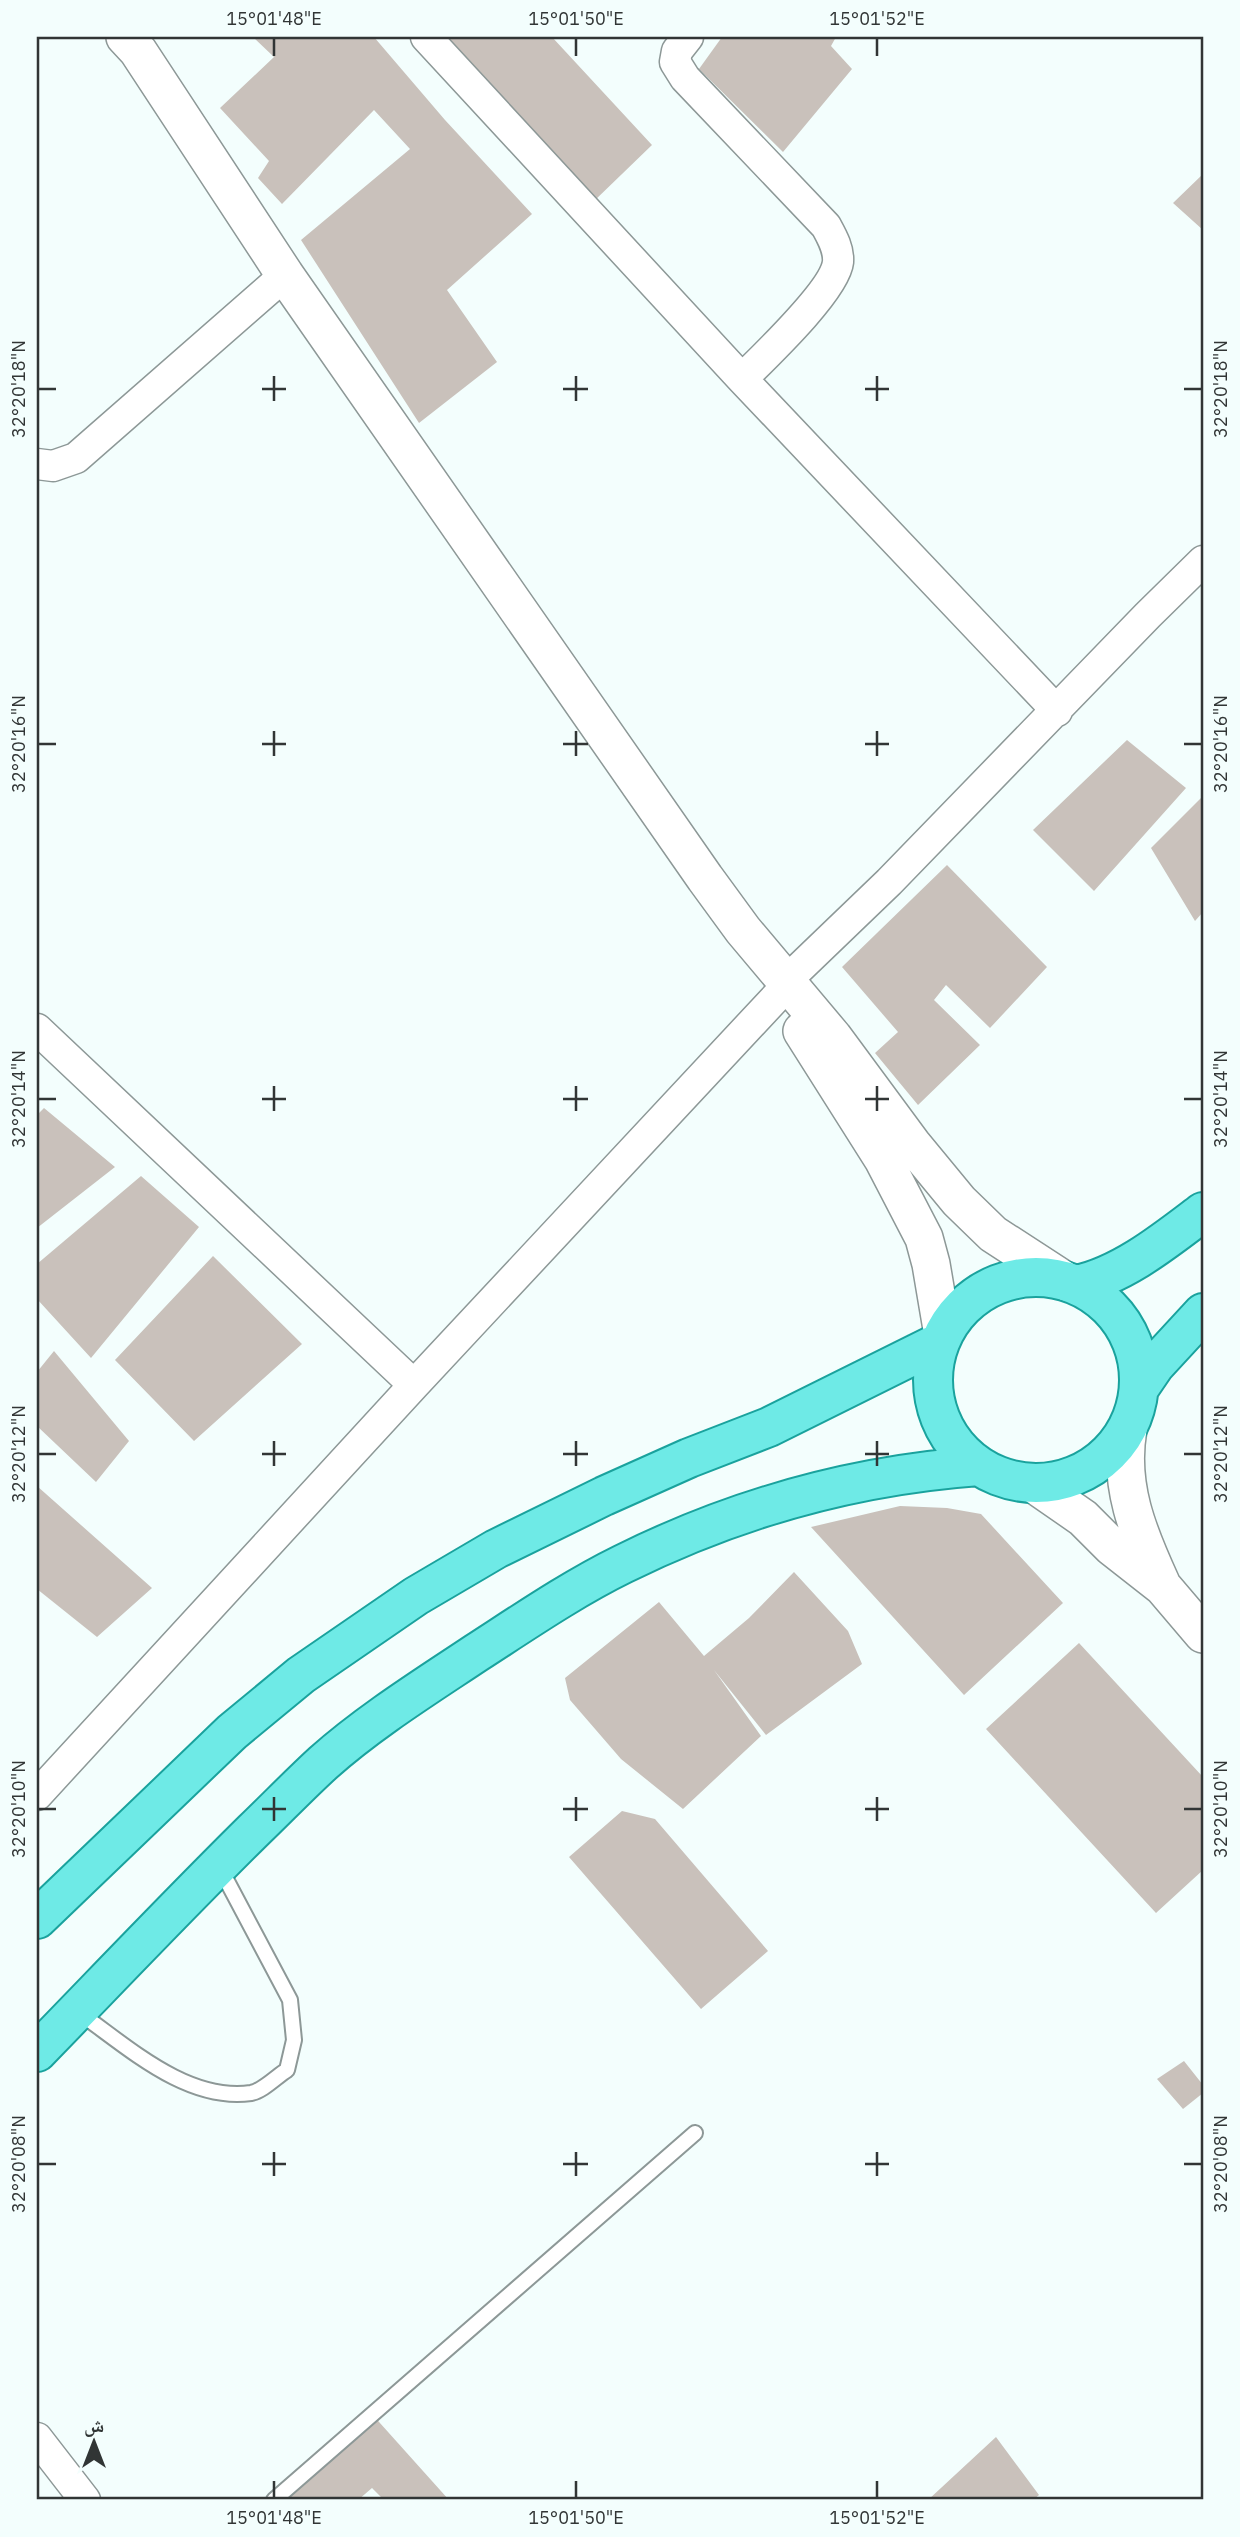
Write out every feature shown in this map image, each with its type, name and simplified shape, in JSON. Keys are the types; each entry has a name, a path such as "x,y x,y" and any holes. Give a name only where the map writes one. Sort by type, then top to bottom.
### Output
{"main road":[{"path":"1072,1284 1113,1272 1203,1212"},
{"path":"1140,1387 1138,1362 1130,1338 1117,1316 1099,1298 1072,1284 1044,1277 1019,1278 996,1285 975,1298 957,1314 942,1338 933,1369 934,1397 943,1424 958,1448 979,1466 1005,1478 1034,1483 1062,1480 1088,1469 1111,1452 1128,1429 1140,1387 1155,1365 1203,1312"},
{"path":"37,1919 232,1732 301,1675 416,1596 496,1549 604,1496 689,1458 769,1427 942,1338"},
{"path":"37,2052 219,1865 324,1762 383,1717 534,1616 621,1565 715,1522 773,1502 845,1483 898,1473 979,1466"}],"street":[{"path":"125,37 138,51 285,275 783,987 840,1047 912,1144 959,1201 993,1234 1072,1284"},
{"path":"426,37 742,379 1057,711"},
{"path":"688,37 677,51 675,62 685,78 827,226 836,246 838,264 822,294 742,379"},
{"path":"37,464 53,466 76,458 285,275"},
{"path":"37,1796 414,1384 783,987 1203,561"},
{"path":"783,987 812,1049 883,1159 924,1238 931,1264 942,1338"},
{"path":"37,1029 414,1384"},
{"path":"1128,1429 1124,1469 1127,1491 1140,1535 1163,1587"},
{"path":"1034,1483 1083,1518 1112,1547 1163,1587 1203,1634"},
{"path":"37,2438 85,2500"}],"lane":[{"path":"77,2011 149,2061 188,2084 222,2093 254,2093 287,2070 294,2040 290,2000 219,1865"},
{"path":"274,2500 695,2133"}],"building":[{"path":"253,37 374,37 445,120 532,214 447,290 497,362 419,423 301,240 410,149 374,110 282,204 258,178 269,161 220,108 274,57"},
{"path":"446,37 552,37 652,145 592,203"},
{"path":"722,37 836,37 831,46 852,69 783,152 699,69"},
{"path":"1203,174 1203,230 1173,203"},
{"path":"1127,740 1186,788 1094,891 1033,830"},
{"path":"1203,796 1203,912 1195,921 1151,848"},
{"path":"947,865 1047,967 990,1028 946,985 934,1000 980,1045 918,1105 875,1053 898,1032 842,967"},
{"path":"44,1108 115,1167 37,1228 37,1115"},
{"path":"141,1176 199,1227 91,1358 37,1299 37,1264"},
{"path":"213,1256 302,1344 194,1441 115,1360"},
{"path":"54,1351 129,1441 96,1482 37,1426 37,1372"},
{"path":"37,1486 152,1588 97,1637 37,1589"},
{"path":"900,1506 947,1508 981,1514 1063,1603 964,1695 811,1527"},
{"path":"794,1572 848,1631 862,1664 766,1735 714,1670 761,1736 683,1809 621,1759 570,1700 565,1678 659,1602 704,1656 749,1618"},
{"path":"1079,1643 1203,1777 1203,1870 1156,1913 986,1729"},
{"path":"622,1811 655,1819 768,1951 701,2009 569,1857"},
{"path":"1184,2061 1203,2085 1203,2093 1183,2109 1157,2079"},
{"path":"371,2413 449,2500 384,2500 372,2488 358,2500 274,2500"},
{"path":"996,2437 1039,2495 1033,2500 928,2500"}]}
